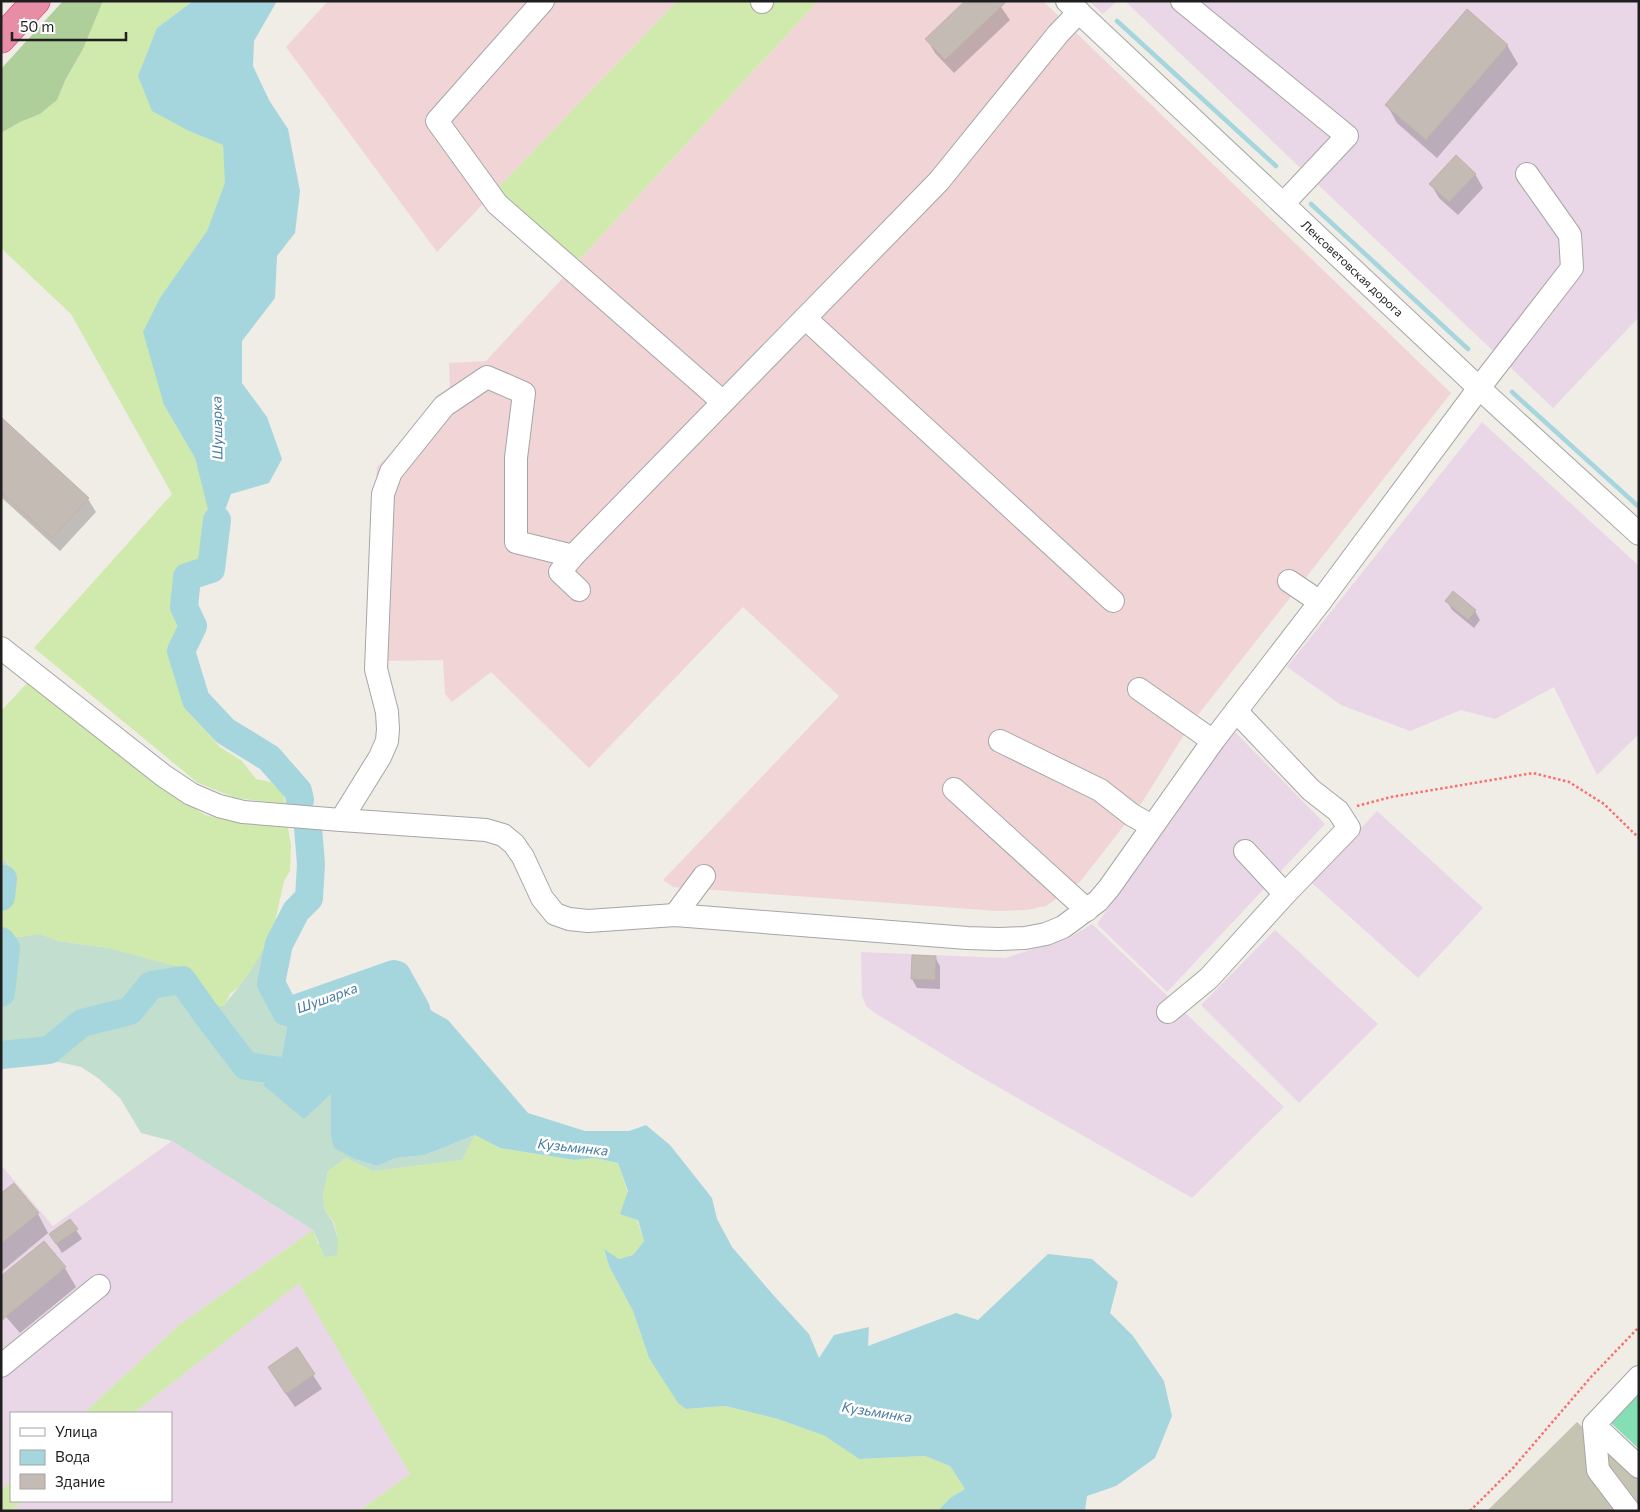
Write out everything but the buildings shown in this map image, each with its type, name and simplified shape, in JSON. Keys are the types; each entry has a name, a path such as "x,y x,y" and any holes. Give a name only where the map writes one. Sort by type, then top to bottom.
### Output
{"highway":[{"path":"1,17 16,1"},
{"path":"1,39 36,1"}],"street":[{"path":"543,1 437,121 498,204 723,402"},
{"path":"1182,1 1347,136 1283,204"},
{"path":"579,590 560,572 573,556 939,181 1058,34 1073,7"},
{"name":"Ленсоветовская дорога","path":"1073,7 1479,388 1639,534"},
{"path":"2,650 164,776 192,794 219,806 243,812 486,830 503,835 514,844 523,857 542,898 555,914 569,919 588,921 675,915 999,939 1025,938 1046,934 1063,927 1087,910 1109,888 1213,741 1320,602 1479,388 1572,268 1570,235 1527,174"},
{"path":"805,318 1113,600"},
{"path":"341,820 387,742 387,712 376,669 383,494 391,472 444,406 487,377 524,393 516,458 516,542 573,556"},
{"path":"1289,581 1320,602"},
{"path":"1139,689 1213,741"},
{"path":"1168,1012 1209,978 1285,894 1349,828 1338,811 1312,790 1236,711"},
{"path":"1000,741 1100,790 1132,815 1152,826"},
{"path":"954,790 1087,910"},
{"path":"1245,851 1285,894"},
{"path":"675,915 704,876"},
{"path":"1,1366 99,1286"},
{"path":"1629,1511 1598,1470 1594,1425 1639,1377"},
{"path":"1594,1425 1639,1466"}],"path":[{"path":"1338,811 1391,797 1533,773 1569,782 1604,804 1639,838"},
{"path":"1470,1511 1513,1468 1591,1378 1639,1327"}],"shaded area":[{"path":"328,1 677,1 437,252 286,47"},
{"path":"818,1 1043,1 1451,393 1190,725 1143,801 1080,882 1046,906 1027,910 997,911 673,887 663,880 839,696 743,607 589,768 491,672 452,702 445,694 443,660 385,661 366,664 377,467 450,392 449,363 486,361"},
{"path":"1089,1 1117,1 1103,14"},
{"path":"1125,1 1639,1 1639,317 1553,408"},
{"path":"1482,422 1639,566 1639,734 1597,775 1554,687 1495,719 1461,710 1410,731 1341,705 1287,667"},
{"path":"1234,731 1325,824 1167,992 1097,924"},
{"path":"1377,811 1483,908 1418,978 1311,882"},
{"path":"1092,924 1284,1107 1192,1198 972,1072 875,1013 866,1006 862,995 861,952 1005,958 1069,938"},
{"path":"1275,930 1378,1024 1299,1103 1201,1005"},
{"path":"172,1141 313,1230 179,1325 85,1412 10,1412 10,1482 1,1490 1,1165 53,1226"},
{"path":"299,1282 410,1474 359,1511 11,1511 22,1502 172,1502 172,1412 135,1412"},
{"path":"1577,1422 1639,1479 1639,1511 1487,1511"}],"green space":[{"path":"63,1 103,1 83,49 66,79 57,100 40,114 20,122 1,133 1,69"},
{"path":"103,1 193,1 157,28 189,131 223,145 226,183 207,231 187,260 164,405 195,458 212,525 205,566 181,570 174,582 172,610 178,626 173,655 177,683 190,714 220,747 242,761 256,779 271,782 283,794 286,804 236,798 198,783 34,648 172,494 71,314 1,248 1,133 20,122 40,114 57,100 83,49"},
{"path":"677,1 818,1 580,259 562,252 495,191"},
{"path":"32,678 163,789 205,815 231,821 287,823 291,845 290,871 284,881 273,931 264,951 239,987 230,994 224,1006 217,1006 196,982 108,948 58,941 40,934 20,937 9,936 1,927 1,910 7,906 12,874 6,859 1,863 1,711"},
{"path":"5,859 11,872 13,886 10,899 1,910 1,863"},
{"path":"1,927 10,936 20,937 40,934 58,941 108,948 190,970 196,982 217,1006 224,1006 239,987 273,931 293,933 282,956 271,962 277,972 274,982 281,1005 282,1028 289,1015 281,1061 263,1085 331,1094 331,1136 355,1159 377,1166 396,1158 425,1155 475,1135 462,1160 373,1171 346,1158 328,1171 323,1196 325,1211 333,1222 338,1239 337,1255 325,1257 313,1230 172,1141 141,1133 120,1098 98,1078 81,1067 59,1062 18,1067 1,1066"},
{"path":"475,1135 500,1148 574,1160 595,1158 618,1163 644,1241 633,1255 619,1259 604,1250 609,1266 633,1311 649,1358 686,1409 725,1406 778,1419 825,1436 859,1459 925,1456 950,1466 965,1489 950,1498 938,1511 359,1511 410,1474 299,1283 135,1412 85,1412 179,1325 313,1230 318,1244 338,1239 334,1222 325,1211 323,1196 328,1171 346,1158 373,1171 462,1160"},
{"path":"1639,1393 1639,1449 1611,1423"},
{"path":"10,1482 10,1502 22,1502 11,1511 1,1511 1,1490"}],"water":[{"path":"193,1 277,1 254,41 253,66 269,100 288,129 300,191 295,233 277,256 275,298 242,341 242,383 267,417 282,459 269,483 231,494 220,524 218,558 208,557 212,525 195,458 164,405 143,332 160,298 207,231 225,183 223,145 189,131 152,111 138,76 157,28"},
{"path":"397,975 432,1011 448,1020 528,1113 585,1131 629,1131 646,1125 670,1145 712,1198 717,1219 732,1247 809,1334 819,1358 834,1335 869,1327 868,1346 956,1313 978,1320 1048,1254 1092,1259 1118,1282 1110,1313 1133,1336 1164,1381 1172,1416 1155,1458 1116,1486 1087,1496 1085,1511 938,1511 950,1498 965,1489 950,1466 925,1456 859,1459 825,1436 778,1419 725,1406 686,1409 678,1403 649,1358 633,1311 609,1266 604,1249 619,1259 633,1255 644,1241 638,1220 620,1214 628,1191 618,1163 595,1158 574,1160 500,1148 475,1135 425,1155 396,1158 377,1166 355,1159 334,1148 331,1136 331,1094 304,1119 263,1085 281,1061 289,1015"}],"waterway":[{"path":"1117,21 1276,166"},
{"path":"1311,204 1468,349"},
{"path":"1512,392 1639,507"},
{"name":"Шушарка","path":"217,520 211,569 187,577 184,607 193,626 181,651 196,700 225,731 269,758 298,791 300,800"},
{"name":"Шушарка","path":"308,828 311,864 309,898 296,911 279,944 271,983 286,1012 394,974 397,975 416,1009"},
{"name":"Кузьминка","path":"1,879 3,879 1,897"},
{"name":"Кузьминка","path":"1,941 6,948 1,993"},
{"name":"Кузьминка","path":"1,1055 49,1050 82,1023 130,1011 151,985 182,980 246,1066 311,1075"}]}
